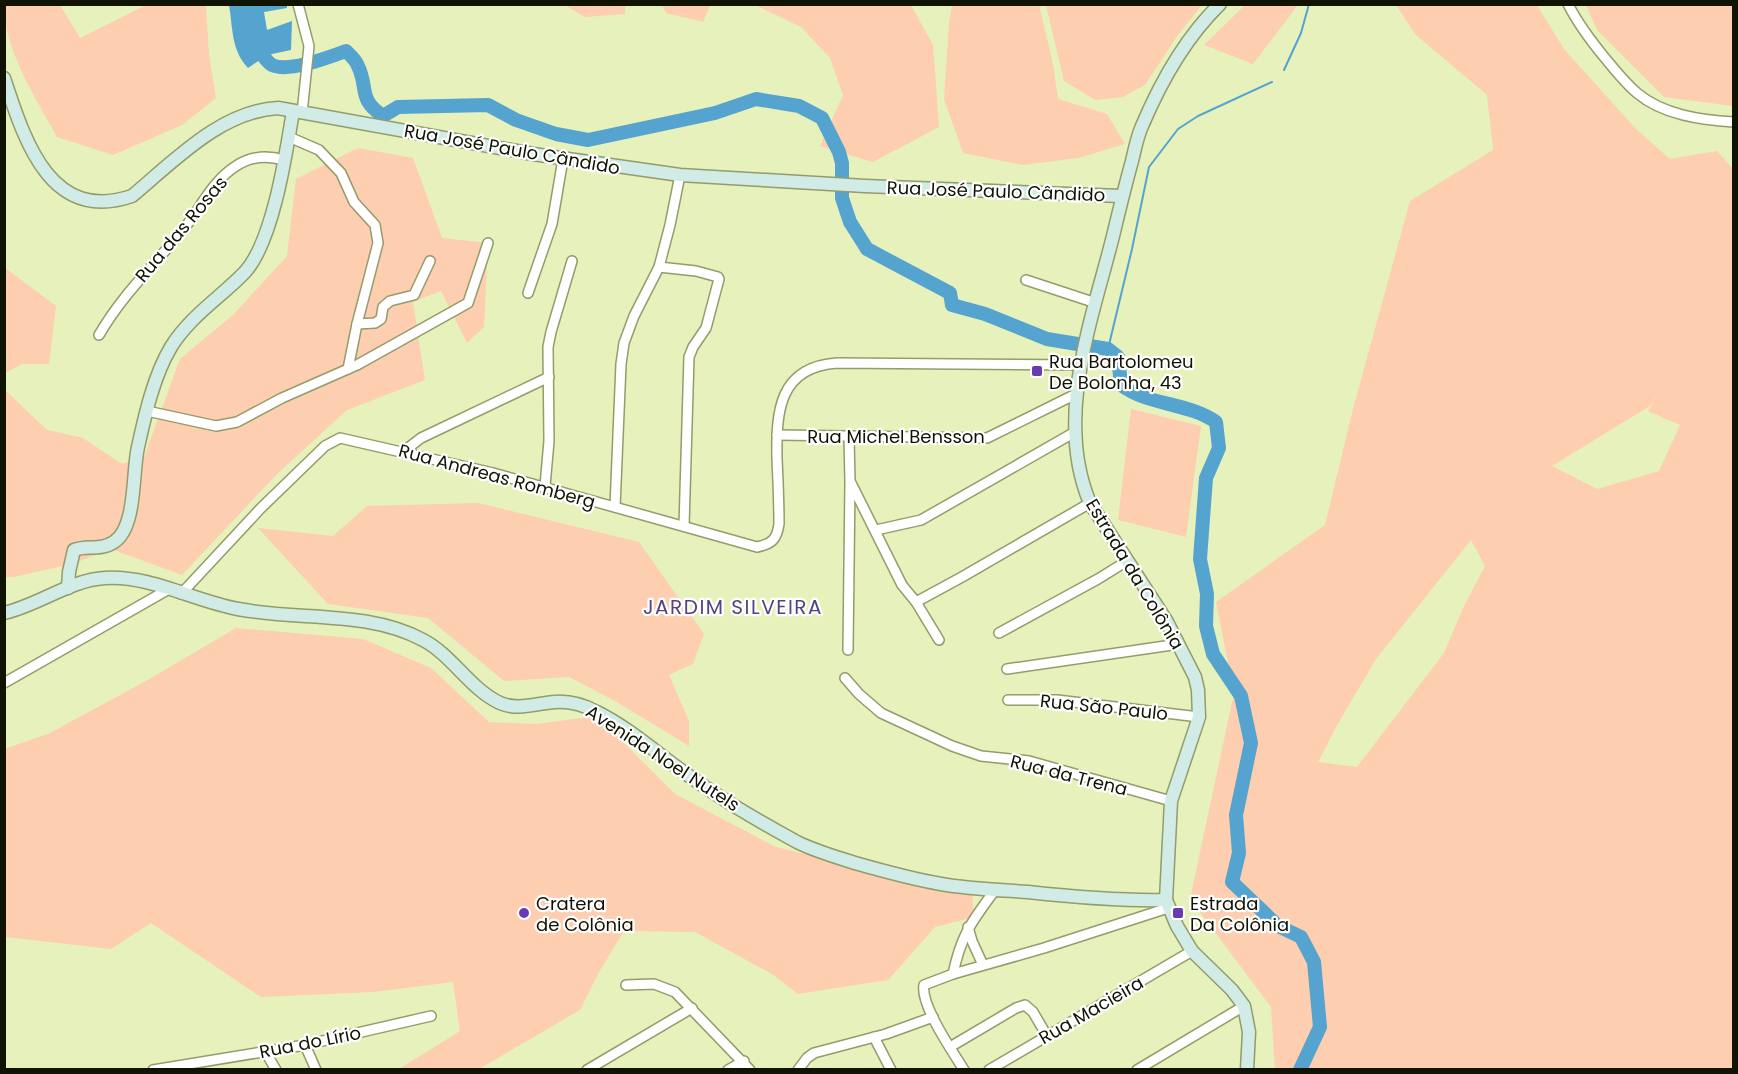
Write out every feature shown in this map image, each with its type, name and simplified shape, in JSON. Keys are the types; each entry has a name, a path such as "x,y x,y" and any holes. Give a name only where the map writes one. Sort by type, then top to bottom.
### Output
{"street":[{"path":"68,588 74,550 107,546 119,538 127,524 135,460 147,411 152,392 171,348 188,326 235,283 255,259 261,246 278,192 289,137 308,71 307,33 298,4"},
{"name":"Estrada da Colônia","path":"1220,4 1179,53 1140,129 1121,196 1085,349 1077,393 1075,432 1081,482 1090,502 1166,620 1195,677 1199,717 1171,801 1167,904 1176,926 1192,951 1232,990 1244,1006 1250,1032 1247,1070"},
{"path":"1568,4 1591,41 1637,94 1658,106 1681,114 1734,122"},
{"name":"Rua José Paulo Cândido","path":"4,78 22,134 50,177 66,190 101,203 132,196 218,127 237,117 264,109 278,108 563,159 680,176 1121,196"},
{"path":"289,137 319,150 341,173 354,202 375,225 378,243 348,369"},
{"name":"Rua das Rosas","path":"99,335 119,302 184,229 223,177 238,164 249,159 270,156 284,160"},
{"path":"528,293 552,224 563,159"},
{"path":"615,507 621,364 624,343 634,316 659,267 680,176"},
{"path":"147,411 216,426 227,425 348,369 468,303 488,243"},
{"path":"357,324 375,323 381,319 383,307 390,301 414,295 430,261"},
{"path":"545,486 549,441 548,347 572,261"},
{"path":"659,267 709,273 719,279 706,328 689,357 684,526"},
{"path":"1026,280 1096,303"},
{"path":"777,435 780,407 785,391 802,373 824,364 1082,364"},
{"path":"404,452 421,438 549,377"},
{"name":"Rua Michel Bensson","path":"777,435 987,438 1077,393"},
{"path":"876,530 921,520 1075,432"},
{"name":"Rua Andreas Romberg","path":"181,594 261,508 326,447 340,438 545,486 757,547 771,543 777,535 779,524 777,435"},
{"path":"848,650 849,436"},
{"path":"850,482 902,585 916,602 939,640"},
{"path":"916,602 1090,502"},
{"path":"999,633 1127,561"},
{"name":"Avenida Noel Nutels","path":"4,613 91,580 110,578 136,580 205,602 256,613 342,619 398,629 435,647 492,699 506,706 560,701 581,704 597,712 648,745 694,780 752,817 809,848 895,874 944,885 1167,904"},
{"path":"4,683 169,589"},
{"path":"1007,669 1179,644"},
{"name":"Rua da Trena","path":"845,678 881,713 952,746 981,756 1029,761 1171,801"},
{"name":"Rua São Paulo","path":"1008,700 1057,700 1199,717"},
{"path":"953,974 968,927 995,890"},
{"path":"964,1070 933,1017 924,997 924,985 953,974 1044,948 1167,904"},
{"path":"968,927 983,965"},
{"name":"Rua Macieira","path":"989,1070 1192,951"},
{"path":"626,985 654,984 675,992 744,1060 750,1070"},
{"path":"950,1047 1025,1005 1033,1012 1047,1036"},
{"path":"1137,1070 1244,1006"},
{"path":"587,1070 692,1008"},
{"name":"Rua do Lírio","path":"153,1070 305,1045 432,1016"},
{"path":"798,1070 814,1053 874,1037 933,1017"},
{"path":"874,1037 891,1070"},
{"path":"305,1045 316,1070"},
{"path":"266,1051 276,1070"},
{"path":"728,1070 744,1060"}],"shaded area":[{"path":"1046,4 1202,5 1177,36 1145,85 1123,97 1095,100 1064,81"},
{"path":"4,5 60,5 80,38 146,5 206,5 209,55 216,98 182,125 113,155 57,137 15,56 5,22"},
{"path":"565,5 625,5 625,14 585,17"},
{"path":"662,5 710,5 703,22 666,13"},
{"path":"755,5 911,5 933,45 939,127 873,162 820,146 843,95 830,58 801,27"},
{"path":"952,5 1039,5 1053,64 1058,99 1107,114 1125,144 1078,158 1023,165 963,153 944,99"},
{"path":"1245,5 1298,5 1253,64 1204,45"},
{"path":"1396,5 1537,5 1564,49 1636,129 1670,159 1717,151 1733,169 1733,1069 1275,1069 1271,1007 1190,899 1234,693 1216,602 1325,525 1353,409 1410,201 1493,150 1487,95 1415,34","holes":["1661,389 1648,411 1680,425 1659,471 1597,489 1552,466 1650,406","1471,540 1485,566 1463,608 1444,653 1357,767 1318,762 1376,659"]},
{"path":"1586,5 1733,5 1733,106 1664,97 1597,30"},
{"path":"358,148 413,158 442,238 488,243 484,327 467,343 441,291 413,302 425,380 347,410 278,473 182,575 111,549 72,564 5,577 4,389 47,430 83,438 122,464 144,457 180,359 233,315 287,256 296,179"},
{"path":"4,267 56,306 49,364 22,364 5,373"},
{"path":"1131,409 1201,426 1186,537 1118,520"},
{"path":"478,503 639,542 704,634 693,664 669,675 689,721 689,746 615,701 569,677 504,681 428,618 328,604 258,528 333,536 367,506"},
{"path":"236,628 363,639 431,668 489,722 536,724 597,716 675,794 776,847 972,891 974,917 935,927 888,980 798,994 772,974 695,932 624,931 599,972 580,1010 479,1069 399,1069 460,1031 453,982 374,992 261,997 151,923 111,949 5,937 4,749 48,734 146,681"}],"water":[{"path":"229,5 287,5 287,8 264,12 267,30 292,21 291,50 267,55 248,68 238,54"}],"waterway":[{"path":"1284,70 1301,33 1309,4"},
{"path":"256,42 262,55 272,65 279,67 298,66 346,51 357,64 370,104 383,116 398,107 488,105 516,120 556,134 588,140 715,113 756,99 799,106 822,118 839,152 842,163 842,198 850,222 867,249 950,293 952,305 985,314 1047,339 1108,349 1118,357 1121,385 1144,397 1193,411 1216,422 1219,448 1206,478 1200,559 1207,594 1206,626 1213,654 1241,696 1251,743 1236,815 1239,853 1232,882 1278,926 1301,937 1314,962 1320,1027 1300,1070"},
{"path":"1108,349 1149,167 1178,129 1198,116 1272,82"}],"place":[{"name":"Rua Bartolomeu De Bolonha, 43","path":"1037,371"},
{"name":"Cratera de Colônia","path":"524,913"},
{"name":"Estrada Da Colônia","path":"1178,913"}],"district":[{"name":"JARDIM SILVEIRA","path":"733,607"}]}
